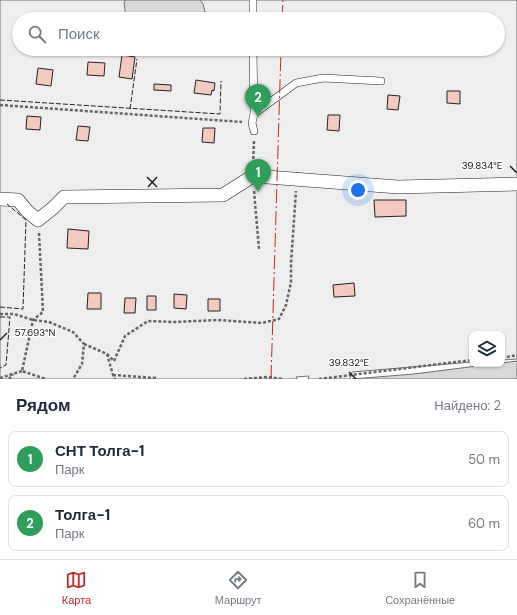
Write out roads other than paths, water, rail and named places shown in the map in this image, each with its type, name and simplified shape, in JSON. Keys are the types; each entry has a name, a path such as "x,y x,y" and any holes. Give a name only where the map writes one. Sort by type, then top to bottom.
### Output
{"street":[{"path":"0,199 18,200 27,211 38,220 64,197 223,195 253,176 398,187 517,184"}],"lane":[{"path":"253,0 253,12"},
{"path":"253,56 254,114 252,123 254,130"},
{"path":"254,114 296,83 323,78 381,81"}],"place":[{"name":"Толга-1","path":"258,117"},
{"name":"СНТ Толга-1","path":"258,192"}]}
